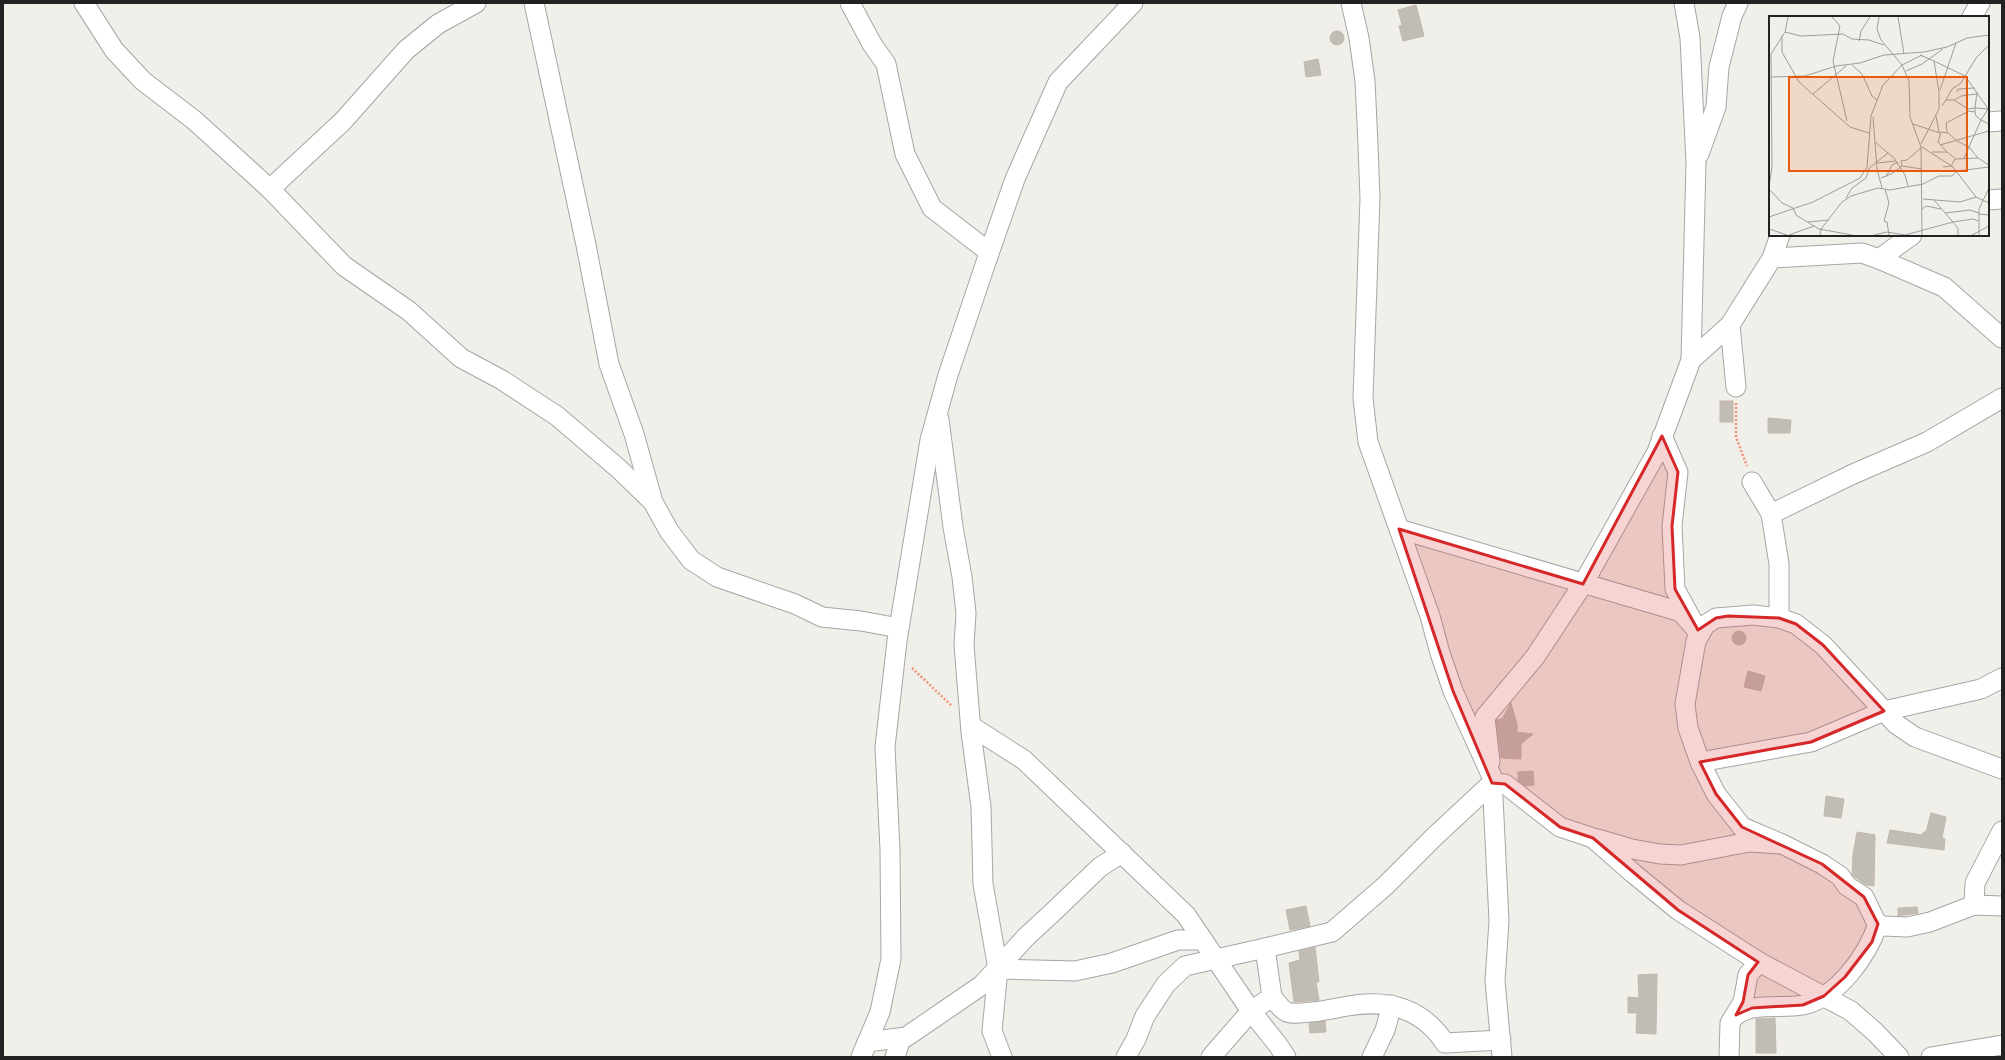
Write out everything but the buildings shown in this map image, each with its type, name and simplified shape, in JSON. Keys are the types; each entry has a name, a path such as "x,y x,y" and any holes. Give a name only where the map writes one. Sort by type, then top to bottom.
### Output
{"street":[{"path":"84,3 114,50 143,81 194,120 270,189 344,266 409,311 461,358 502,380 557,416 619,469 653,502"},
{"path":"270,189 343,121 406,50 438,24 476,3"},
{"path":"534,3 586,245 609,364 634,434 653,502 669,532 691,560 717,577 795,604 822,617 861,621 899,628"},
{"path":"850,3 872,44 886,64 905,154 932,208 989,252"},
{"path":"864,1049 880,1012 891,959 890,849 885,747 899,628 930,440 989,252 1016,179 1058,82 1133,3"},
{"path":"1351,3 1359,38 1365,81 1370,198 1363,398 1368,442 1430,616 1440,653 1453,691 1492,780 1505,784 1560,827 1632,849 1660,854 1681,855 1749,842 1782,844"},
{"path":"1265,948 1272,997 1283,1010 1289,1013 1325,1011 1373,1003 1392,1005 1417,1014 1438,1031 1445,1043 1502,1049 1495,981 1499,921 1492,780 1485,717 1535,657 1583,584 1657,452 1691,360 1696,163 1690,38 1684,3"},
{"path":"1696,163 1716,107 1719,67 1732,16 1738,3"},
{"path":"1973,16 1980,3"},
{"path":"1989,122 2002,121"},
{"path":"1989,200 2002,199"},
{"path":"1691,360 1730,325 1772,258 1780,236"},
{"path":"1879,259 1911,236"},
{"path":"1772,258 1862,253 1944,287 2002,338"},
{"path":"1730,325 1736,387"},
{"path":"1771,514 1851,475 1927,442 2002,398"},
{"path":"938,411 966,612 964,645 981,806 983,884 998,969 992,1031 1002,1057"},
{"path":"1662,436 1678,472 1672,526 1675,590 1700,634"},
{"path":"1752,482 1771,514 1779,564 1779,618"},
{"path":"1399,529 1681,612 1700,634"},
{"path":"2002,769 1915,737 1896,724 1823,645 1796,624 1779,618 1753,615 1716,618 1705,625 1696,641 1685,704 1688,728 1700,762 1716,794 1742,827 1782,844 1822,864 1840,876 1847,886 1859,892 1864,897 1878,924 1883,926 1907,927 1930,922 1974,906 2002,906"},
{"path":"1700,762 1811,742 1884,712 1980,689 2002,678"},
{"path":"971,720 1024,760 1186,915 1251,1011 1278,1044 1286,1057"},
{"path":"1126,1057 1136,1039 1145,1016 1166,984 1185,966 1332,932 1386,886 1492,780"},
{"path":"1974,906 1975,884 2002,831"},
{"path":"1593,838 1678,910 1759,962 1851,1011 1875,1032 1899,1057"},
{"path":"864,1049 906,1037 982,985 1026,937 1100,867 1122,853"},
{"path":"1736,1015 1752,1008 1803,1005 1824,996 1845,977 1862,957 1872,942 1878,924"},
{"path":"998,969 1075,971 1112,963 1178,940 1203,940"},
{"path":"1729,1057 1730,1023 1743,1002 1748,975 1759,962"},
{"path":"1211,1057 1251,1011 1272,997"},
{"path":"1372,1057 1385,1030 1392,1005"},
{"path":"895,1057 901,1038"},
{"path":"1931,1057 2002,1045"}],"path":[{"path":"1736,387 1736,437 1752,482"},
{"path":"896,652 950,705 971,720"}],"highlighted area":[{"path":"1662,436 1678,472 1672,526 1675,589 1698,630 1716,618 1728,616 1779,618 1796,624 1823,645 1884,711 1811,742 1700,762 1716,794 1742,827 1822,864 1864,897 1878,924 1872,942 1845,977 1824,996 1803,1005 1752,1008 1736,1015 1743,1002 1748,975 1758,962 1678,910 1593,838 1560,827 1505,784 1492,783 1453,691 1399,529 1583,584"}]}
